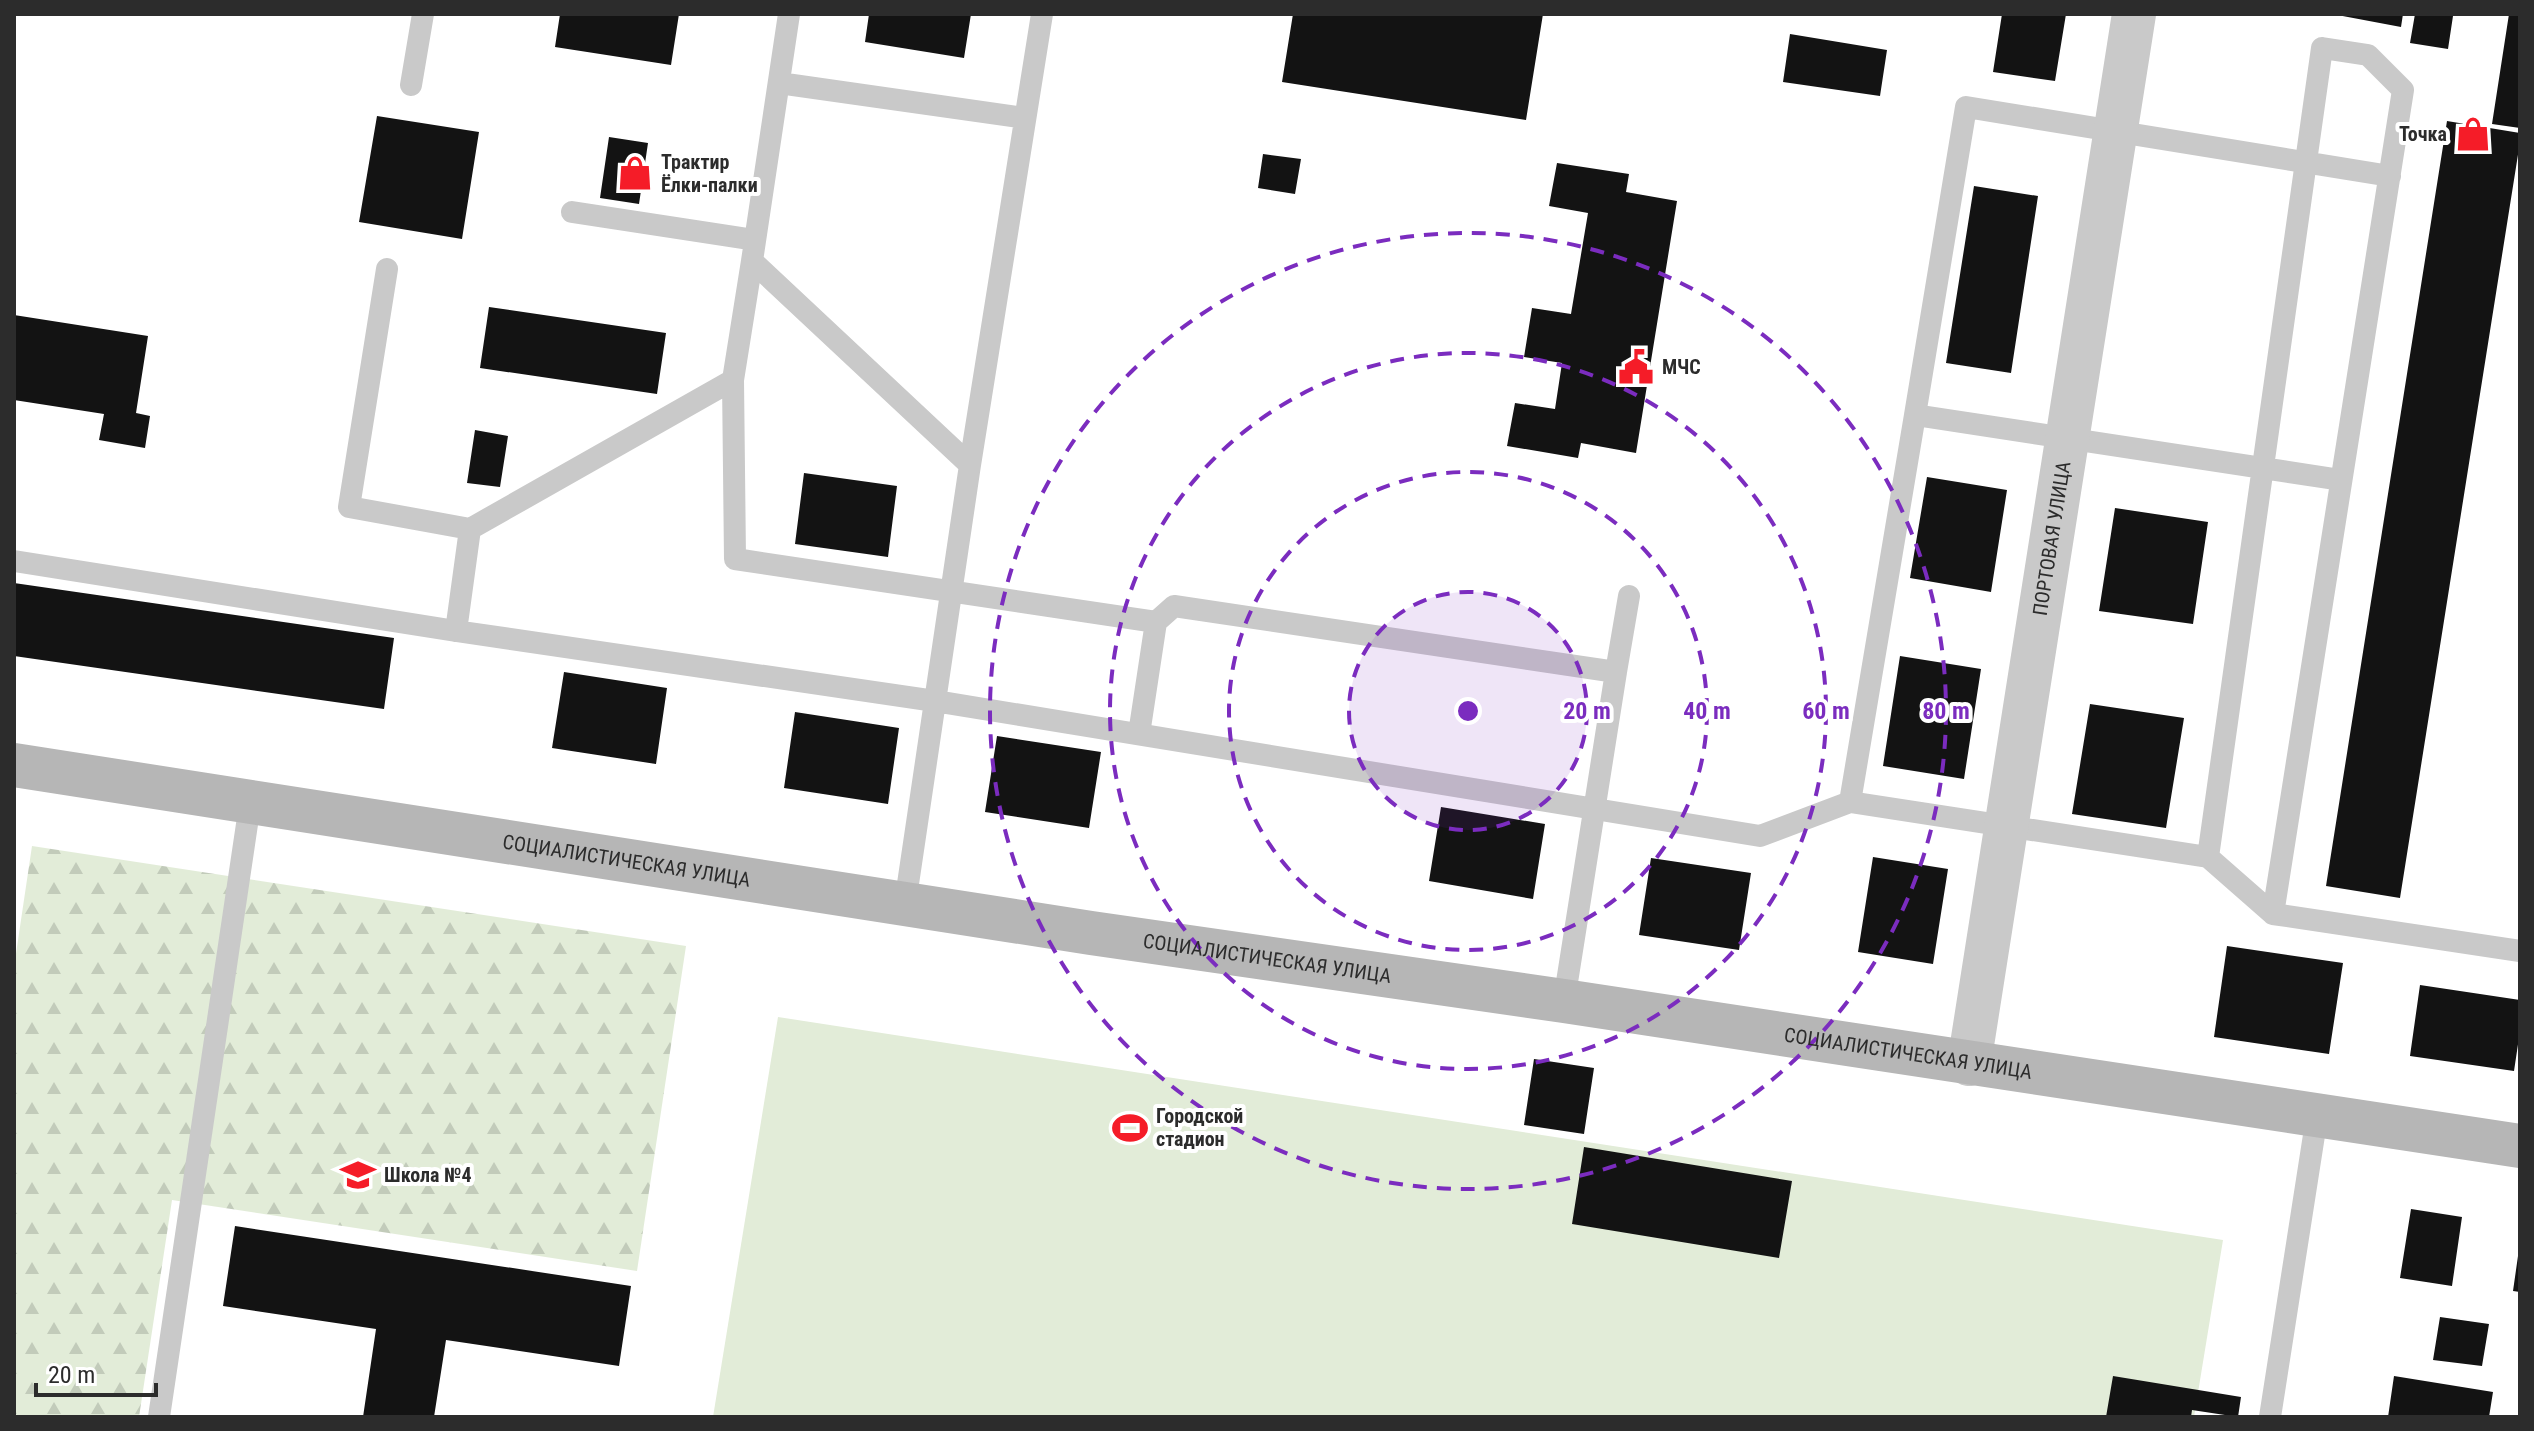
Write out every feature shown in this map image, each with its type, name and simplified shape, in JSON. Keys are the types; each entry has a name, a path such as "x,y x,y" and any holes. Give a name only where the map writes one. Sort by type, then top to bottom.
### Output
{"main road":[{"name":"СОЦИАЛИСТИЧЕСКАЯ УЛИЦА","path":"14,765 905,904 2520,1146"}],"street":[{"name":"ПОРТОВАЯ УЛИЦА","path":"1969,1064 2134,14"}],"lane":[{"path":"411,85 423,14"},
{"path":"789,14 733,380 735,559 1156,622"},
{"path":"905,904 970,465 1042,14"},
{"path":"2208,857 2322,48 2368,55 2403,90 2273,914"},
{"path":"779,83 1025,118"},
{"path":"1850,802 1966,107 2390,176"},
{"path":"572,212 753,250 970,465"},
{"path":"387,269 349,507 470,529 733,380"},
{"path":"1915,415 2341,480"},
{"path":"456,631 470,529"},
{"path":"14,561 456,631 935,701 1760,836 1850,802 2208,857 2273,914 2520,951"},
{"path":"1564,1001 1629,596"},
{"path":"1139,734 1156,622 1174,606 1616,672"},
{"path":"159,1417 250,804"},
{"path":"2270,1417 2317,1116"}],"green space":[{"name":"Школа №4","path":"32,846 686,946 637,1271 172,1200 139,1417 14,1417 14,967"},
{"name":"Городской стадион","path":"778,1017 2223,1240 2194,1417 713,1417"}],"building":[{"path":"560,14 679,14 671,65 555,47"},
{"path":"869,14 971,14 964,58 865,42"},
{"path":"1293,14 1543,14 1526,120 1282,82"},
{"path":"2002,14 2066,14 2055,81 1993,72"},
{"path":"2332,14 2403,14 2401,27"},
{"path":"2415,14 2453,16 2448,49 2410,43"},
{"path":"2509,14 2520,14 2520,128 2492,124"},
{"path":"1790,34 1887,50 1880,96 1783,82"},
{"path":"377,116 479,132 462,239 359,222"},
{"path":"2447,121 2520,133 2520,142 2400,898 2326,886"},
{"path":"609,137 648,143 639,204 600,198"},
{"path":"1263,154 1301,159 1295,194 1258,188"},
{"name":"МЧС","path":"1557,163 1629,174 1626,192 1677,201 1636,453 1581,443 1578,458 1507,446 1515,403 1555,409 1562,363 1524,357 1532,308 1571,314 1588,213 1549,206"},
{"path":"1974,186 2038,196 2011,373 1946,363"},
{"path":"489,307 666,333 657,394 480,368"},
{"path":"14,315 148,336 136,413 150,416 145,448 99,440 104,414 14,400"},
{"path":"475,430 508,436 500,487 467,483"},
{"path":"804,473 897,486 888,557 795,544"},
{"path":"1927,477 2007,490 1991,592 1910,578"},
{"path":"2115,508 2208,522 2193,624 2099,611"},
{"path":"14,583 394,638 384,709 14,656"},
{"path":"1900,656 1981,669 1964,779 1883,766"},
{"path":"564,672 667,688 656,764 552,748"},
{"path":"2090,704 2184,718 2166,828 2072,814"},
{"path":"795,712 899,728 888,804 784,788"},
{"path":"997,736 1101,752 1089,828 985,812"},
{"path":"1441,807 1545,824 1533,899 1429,881"},
{"path":"1873,857 1948,869 1933,964 1858,952"},
{"path":"1651,858 1751,873 1739,950 1639,935"},
{"path":"2227,946 2343,963 2329,1054 2214,1037"},
{"path":"2420,985 2520,1000 2520,1031 2514,1071 2410,1056"},
{"path":"1534,1059 1594,1068 1584,1134 1524,1125"},
{"path":"1584,1147 1792,1181 1779,1258 1572,1224"},
{"path":"2411,1209 2462,1217 2452,1286 2400,1278"},
{"path":"235,1226 631,1286 619,1366 446,1340 434,1417 363,1417 376,1329 223,1306"},
{"path":"2520,1257 2520,1292 2513,1291"},
{"path":"2440,1317 2489,1324 2482,1366 2433,1360"},
{"path":"2113,1376 2241,1397 2238,1417 2192,1410 2191,1417 2106,1417"},
{"path":"2394,1376 2493,1392 2489,1417 2388,1417"}],"place":[{"name":"Точка","path":"2473,134"},
{"name":"Трактир Ёлки-палки","path":"635,173"},
{"name":"МЧС","path":"1636,367"},
{"name":"Городской стадион","path":"1130,1128"},
{"name":"Школа №4","path":"358,1175"}]}
